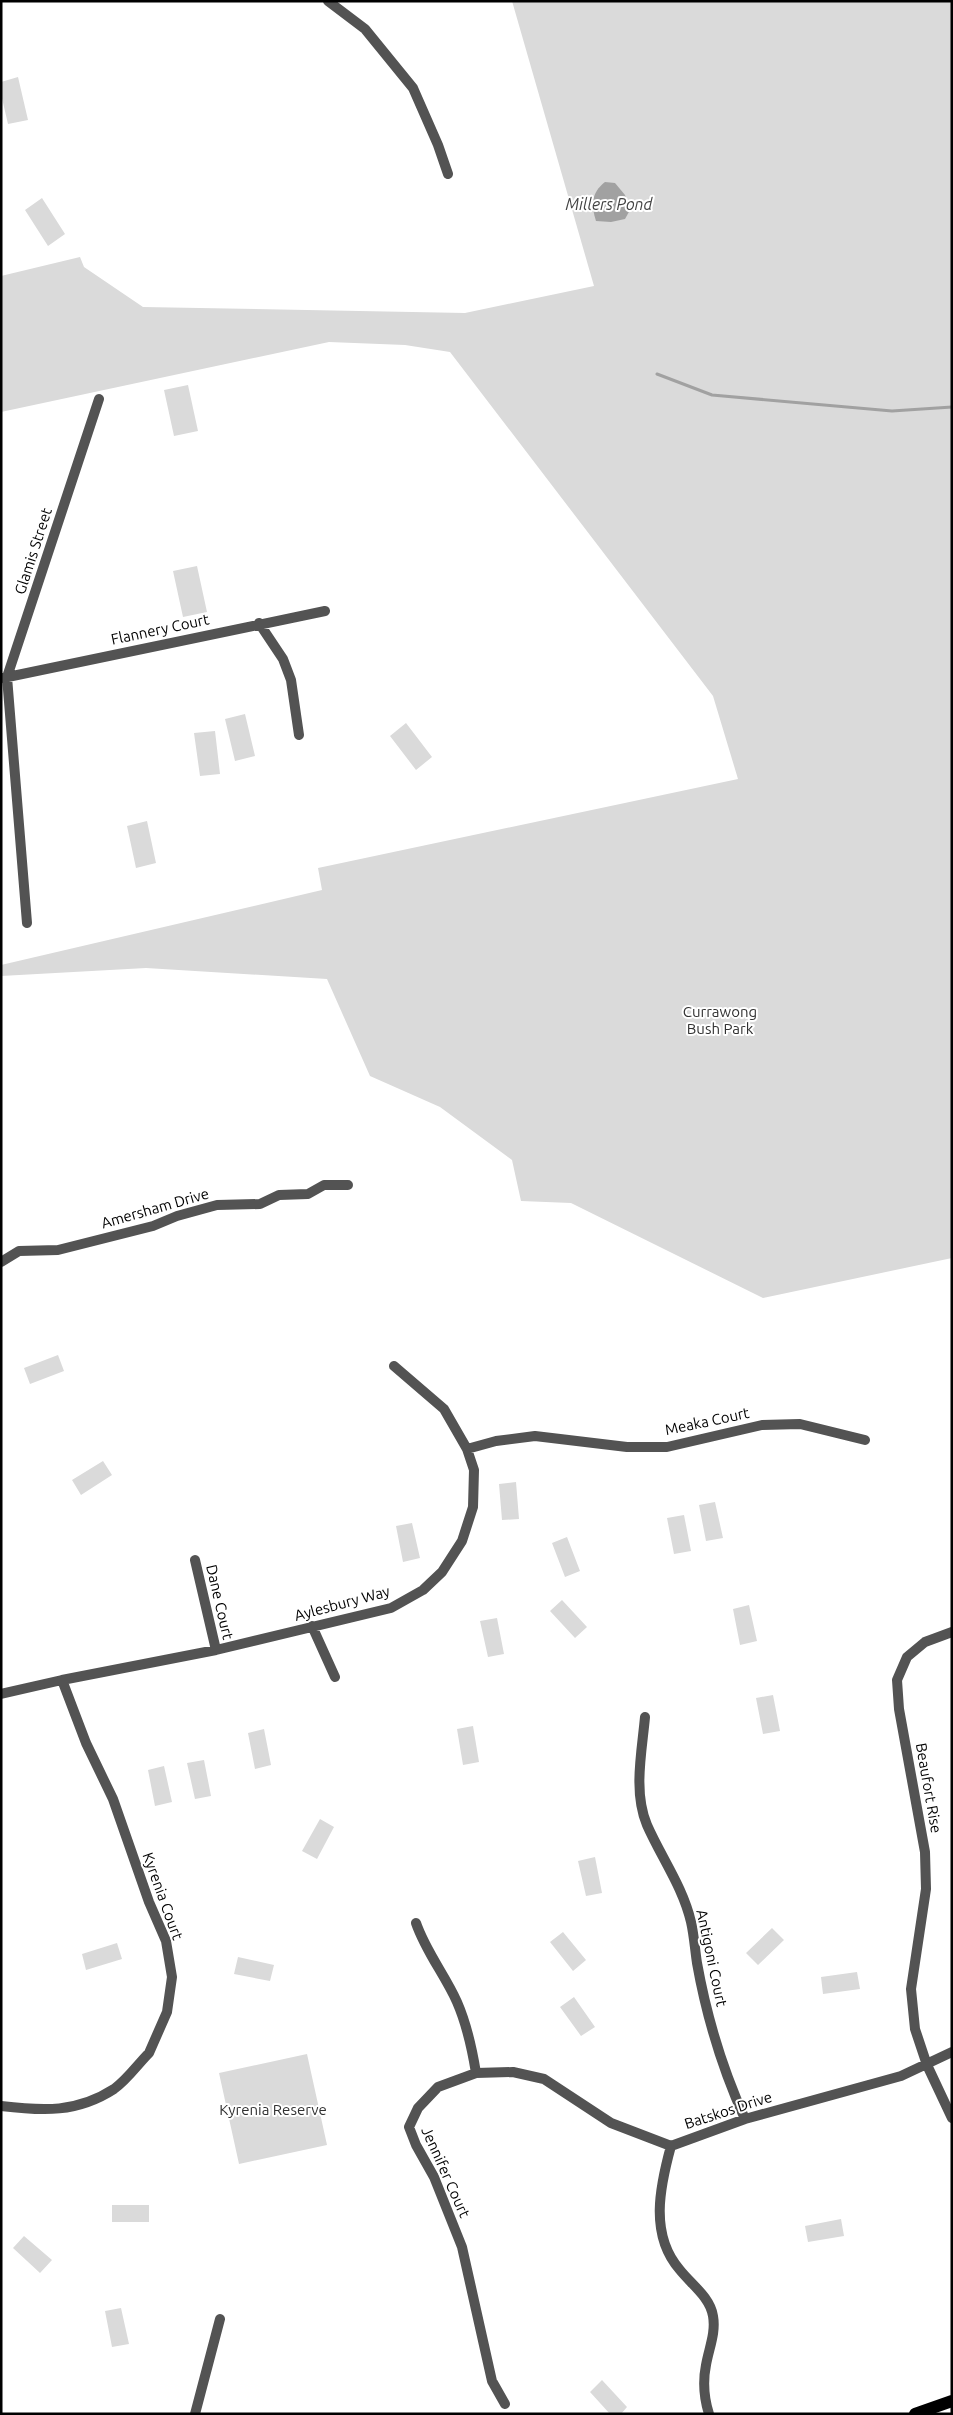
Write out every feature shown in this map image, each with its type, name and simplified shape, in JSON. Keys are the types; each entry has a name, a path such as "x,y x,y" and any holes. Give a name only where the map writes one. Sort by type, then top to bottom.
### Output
{"main road":[{"path":"915,2414 952,2401"}],"street":[{"path":"328,1 365,29 414,88 448,174"},
{"name":"Glamis Street","path":"27,923 4,678 99,399"},
{"name":"Flannery Court","path":"4,678 259,623 325,611"},
{"path":"259,623 283,659 291,680 299,735"},
{"name":"Amersham Drive","path":"1,1262 19,1251 58,1250 153,1226 177,1216 217,1205 260,1204 280,1195 308,1194 324,1185 348,1185"},
{"name":"Aylesbury Way","path":"1,1694 216,1650 391,1608 423,1590 442,1572 462,1541 473,1507 474,1470 467,1449 444,1409 394,1366"},
{"name":"Meaka Court","path":"467,1449 496,1441 535,1436 627,1446 667,1447 762,1425 800,1424 865,1440"},
{"name":"Dane Court","path":"195,1560 216,1650"},
{"path":"312,1626 335,1677"},
{"name":"Beaufort Rise","path":"952,1632 925,1642 907,1657 897,1680 900,1709 925,1852 926,1889 911,1989 915,2029 927,2065 952,2118"},
{"name":"Kyrenia Court","path":"1,2106 42,2111 78,2106 114,2088 149,2053 167,2012 172,1977 166,1941 149,1902 112,1799 86,1743 62,1680"},
{"name":"Antigoni Court","path":"645,1716 639,1790 647,1824 670,1867 691,1921 697,1963 709,2018 725,2074 745,2119"},
{"path":"416,1923 422,1940 457,2001 472,2042 476,2073"},
{"name":"Batskos Drive","path":"709,2414 704,2387 705,2365 714,2334 713,2315 704,2296 678,2268 668,2253 658,2215 671,2146 745,2119 901,2076 952,2052"},
{"name":"Jennifer Court","path":"505,2404 492,2381 462,2247 434,2177 416,2145 409,2127 418,2108 438,2087 476,2073 513,2072 544,2079 611,2123 671,2146"},
{"path":"195,2414 220,2319"}],"green space":[{"name":"Currawong Bush Park","path":"512,1 952,1 952,1258 763,1298 571,1203 521,1201 512,1160 440,1107 370,1076 327,979 146,968 1,976 1,965 322,890 318,868 738,779 713,696 450,352 405,345 329,342 1,412 1,276 80,257 84,267 143,307 465,313 594,286"},
{"path":"18,77 28,120 8,124 1,94 1,82"},
{"path":"42,198 65,234 48,246 25,210"},
{"path":"188,385 198,431 174,436 164,390"},
{"path":"197,566 207,612 183,617 173,571"},
{"path":"245,714 255,756 235,761 225,719"},
{"path":"406,723 432,757 416,770 390,736"},
{"path":"215,731 220,774 200,776 194,733"},
{"path":"147,821 156,863 136,868 127,826"},
{"path":"58,1355 64,1371 30,1384 24,1368"},
{"path":"103,1461 112,1475 81,1495 72,1480"},
{"path":"516,1482 519,1519 502,1520 499,1484"},
{"path":"715,1502 723,1538 706,1541 699,1505"},
{"path":"684,1515 691,1551 674,1554 667,1518"},
{"path":"412,1523 420,1558 403,1562 396,1526"},
{"path":"567,1537 580,1571 565,1577 552,1543"},
{"path":"562,1600 587,1627 575,1638 550,1611"},
{"path":"749,1605 757,1641 740,1645 733,1609"},
{"path":"497,1618 504,1654 488,1657 480,1621"},
{"path":"773,1695 780,1731 763,1734 756,1698"},
{"path":"473,1726 479,1762 463,1765 457,1729"},
{"path":"264,1729 271,1765 255,1769 248,1733"},
{"path":"204,1760 211,1796 195,1799 187,1763"},
{"path":"164,1766 172,1802 155,1806 148,1770"},
{"path":"320,1819 334,1827 317,1859 302,1851"},
{"path":"595,1857 602,1893 586,1896 578,1861"},
{"path":"772,1928 784,1940 758,1965 746,1953"},
{"path":"563,1932 586,1960 573,1971 550,1942"},
{"path":"117,1943 122,1959 86,1970 82,1954"},
{"path":"238,1957 274,1965 270,1981 234,1974"},
{"path":"857,1972 860,1989 823,1994 821,1977"},
{"path":"574,1997 595,2027 581,2036 560,2007"},
{"name":"Kyrenia Reserve","path":"307,2054 327,2145 239,2164 219,2073"},
{"path":"112,2205 149,2205 149,2222 112,2222"},
{"path":"841,2219 844,2236 808,2242 805,2226"},
{"path":"24,2236 52,2260 40,2273 13,2248"},
{"path":"121,2308 129,2344 112,2347 105,2311"},
{"path":"602,2380 627,2407 621,2414 610,2414 590,2392"}],"water":[{"name":"Millers Pond","path":"605,182 615,183 625,195 630,210 625,219 611,222 596,221 593,200 597,190"}],"waterway":[{"path":"657,374 712,395 892,411 952,407"}]}
